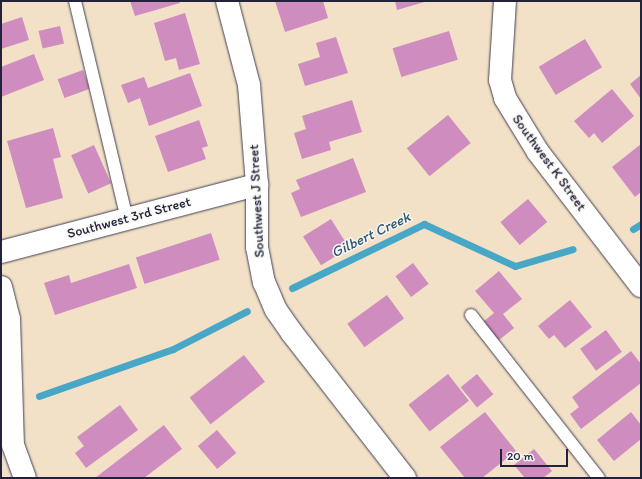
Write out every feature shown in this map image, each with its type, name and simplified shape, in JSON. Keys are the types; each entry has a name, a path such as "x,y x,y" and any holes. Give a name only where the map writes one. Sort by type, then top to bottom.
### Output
{"street":[{"name":"Southwest J Street","path":"227,1 249,85 257,185 257,247 264,282 276,310 405,478"},
{"name":"Southwest K Street","path":"505,1 500,80 505,98 538,152 641,286"},
{"name":"Southwest 3rd Street","path":"1,252 257,185"},
{"path":"1,287 9,319 13,445 25,478"}],"lane":[{"path":"75,1 127,219"},
{"path":"471,315 598,478"}],"building":[{"path":"130,1 179,1 180,3 135,16"},
{"path":"275,1 323,1 328,18 285,32"},
{"path":"395,1 428,1 397,10"},
{"path":"185,13 200,64 179,70 176,58 165,61 154,23"},
{"path":"22,17 29,40 1,49 1,24"},
{"path":"60,26 64,44 43,48 39,31"},
{"path":"449,31 458,60 401,77 393,48"},
{"path":"336,37 348,73 305,86 298,64 320,57 316,43"},
{"path":"585,39 602,67 556,95 539,67"},
{"path":"34,54 44,80 1,97 1,67"},
{"path":"83,70 90,89 64,98 58,79"},
{"path":"190,73 202,106 149,126 140,98 128,103 121,85 144,77 148,88"},
{"path":"641,75 641,99 630,84"},
{"path":"612,89 634,116 602,143 594,133 589,138 574,121"},
{"path":"352,100 362,132 329,142 331,150 302,159 294,133 306,129 302,116"},
{"path":"448,115 471,143 429,176 407,148"},
{"path":"199,120 208,146 202,148 206,159 168,172 155,136"},
{"path":"53,128 61,157 53,159 63,198 26,208 7,141"},
{"path":"641,144 641,192 635,197 612,167"},
{"path":"94,145 111,183 88,194 71,155"},
{"path":"353,158 366,192 301,217 291,193 300,189 296,180"},
{"path":"528,199 547,222 520,245 500,222"},
{"path":"331,219 349,248 321,265 303,236"},
{"path":"211,233 220,260 145,284 136,257"},
{"path":"413,263 429,284 411,297 395,276"},
{"path":"129,264 137,288 55,315 44,283 69,275 71,283"},
{"path":"499,271 522,299 503,314 514,328 498,341 483,322 494,313 475,291"},
{"path":"387,295 404,318 364,347 347,324"},
{"path":"570,300 592,327 565,348 554,335 549,339 538,326"},
{"path":"606,330 622,352 596,371 580,349"},
{"path":"631,351 641,364 641,383 581,429 570,414 579,407 572,397"},
{"path":"244,355 265,382 211,424 190,397"},
{"path":"448,374 469,401 430,432 409,405"},
{"path":"477,374 493,394 477,407 461,387"},
{"path":"120,405 138,430 86,468 75,453 84,446 77,437"},
{"path":"485,412 516,451 482,478 465,478 440,447"},
{"path":"631,412 641,425 641,439 614,461 597,440"},
{"path":"164,425 182,449 144,478 95,478"},
{"path":"217,430 236,453 217,469 198,446"},
{"path":"534,449 552,471 543,478 525,478 514,465"}],"waterway":[{"name":"Gilbert Creek","path":"292,288 424,224 515,266 573,249"},
{"name":"Gilbert Creek","path":"633,229 641,224"},
{"name":"Gilbert Creek","path":"39,396 173,349 247,311"}]}
